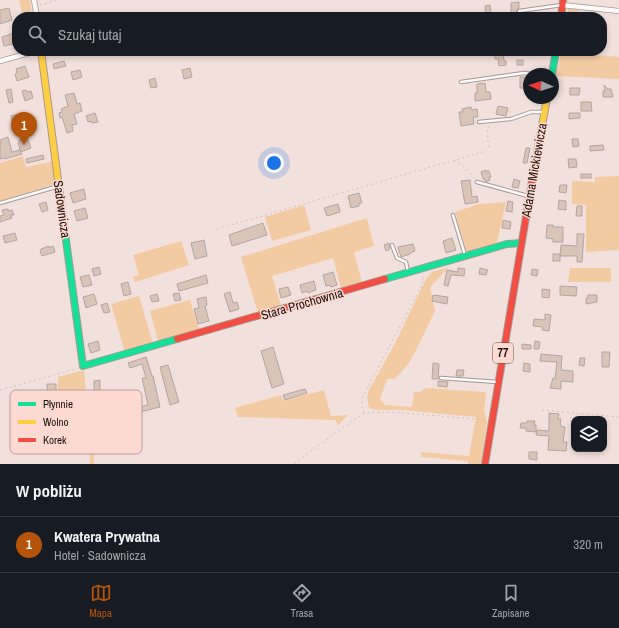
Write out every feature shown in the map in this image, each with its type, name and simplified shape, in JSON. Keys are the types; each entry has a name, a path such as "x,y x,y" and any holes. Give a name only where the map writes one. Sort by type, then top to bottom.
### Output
{"street":[{"path":"34,0 36,12"},
{"path":"563,3 619,11"},
{"path":"0,61 18,56"},
{"name":"Sadownicza","path":"42,56 83,366"},
{"path":"553,68 555,56"},
{"name":"Adama Mickiewicza","path":"521,243 546,104"},
{"name":"Stara Prochownia","path":"83,366 507,244 521,243"},
{"name":"77","path":"485,464 521,243"}],"lane":[{"path":"518,11 563,3"},
{"path":"461,82 523,73"},
{"path":"479,122 511,119 531,112 544,112"},
{"path":"477,182 529,196"},
{"path":"0,203 59,186"},
{"path":"453,215 465,256"},
{"path":"392,245 397,258 406,262 408,273"},
{"path":"440,378 498,382"}],"path":[{"path":"35,6 58,0"},
{"path":"217,229 486,151 489,148 487,132 490,127 490,121"},
{"path":"454,161 464,166 477,182"},
{"path":"364,413 362,398 422,285 423,269"},
{"path":"0,390 83,366"},
{"path":"542,410 619,417"},
{"path":"294,464 364,413 391,412 492,421"}],"shaded area":[{"path":"19,0 30,0 31,12 22,12"},
{"path":"568,9 579,10 579,12 568,12"},
{"path":"561,56 619,57 619,79 559,76 558,68"},
{"path":"23,156 26,167 53,161 56,184 0,201 0,163"},
{"path":"619,176 619,250 586,252 586,205 572,204 572,181 595,182 595,177"},
{"path":"506,202 497,242 499,243 467,253 455,212 479,204"},
{"path":"304,205 311,230 272,241 265,217"},
{"path":"367,218 374,246 354,252 362,282 341,288 333,258 272,276 281,306 258,313 241,257"},
{"path":"181,241 189,265 135,282 133,277 139,275 133,255"},
{"path":"449,267 430,287 435,311 415,352 408,364 395,379 387,379 380,399 385,405 412,407 414,392 420,392 426,388 486,392 484,410 487,422 481,464 468,464 468,461 421,457 421,452 469,456 476,417 402,410 375,410 369,408 367,398 368,392 394,345 426,279 432,272"},
{"path":"570,268 611,268 611,282 568,282"},
{"path":"139,296 152,340 152,345 125,352 111,304"},
{"path":"190,300 199,330 158,341 150,311"},
{"path":"84,370 86,390 58,390 58,377"},
{"path":"324,390 331,416 348,415 338,425 335,420 238,417 235,408 281,395 283,401"},
{"path":"89,454 94,454 94,464 90,464"}],"building":[{"path":"519,2 517,12 511,12 511,3"},
{"path":"490,5 491,12 486,12 485,6"},
{"path":"9,8 12,20 0,24 0,10"},
{"path":"12,34 12,44 4,46 2,37"},
{"path":"495,56 504,56 506,65 499,66 498,59 495,59"},
{"path":"517,60 523,60 523,65 517,65"},
{"path":"64,61 66,66 54,69 53,64"},
{"path":"25,66 29,77 17,81 15,74 17,73 16,69"},
{"path":"190,68 192,77 184,79 182,70"},
{"path":"80,70 82,77 73,80 71,72"},
{"path":"520,77 523,77 523,88 520,88"},
{"path":"155,78 157,87 151,88 149,80"},
{"path":"485,83 486,92 490,92 491,99 475,101 477,84"},
{"path":"604,85 608,89 611,89 613,97 603,97 603,91 605,91"},
{"path":"570,88 580,88 579,95 570,95"},
{"path":"11,89 13,102 9,103 6,90"},
{"path":"26,90 27,92 31,91 33,98 25,101 22,91"},
{"path":"74,93 77,104 80,103 82,111 74,114 77,124 72,125 73,131 67,133 62,117 60,118 59,113 62,112 61,109 68,106 65,95"},
{"path":"581,102 591,102 592,111 581,111"},
{"path":"498,106 508,108 506,116 496,114"},
{"path":"471,107 472,110 477,109 478,117 473,117 474,124 461,126 459,112 463,112 462,109"},
{"path":"95,113 98,122 88,122 86,116"},
{"path":"569,113 580,113 580,118 569,119"},
{"path":"19,114 21,122 13,124 11,116"},
{"path":"8,137 12,152 20,150 22,154 0,159 0,140"},
{"path":"27,137 31,148 21,152 18,143 19,140"},
{"path":"572,139 578,139 579,146 573,147"},
{"path":"603,145 604,150 590,151 590,146"},
{"path":"526,148 530,148 527,163 523,163"},
{"path":"43,155 44,159 27,163 26,159"},
{"path":"568,159 576,159 577,167 569,168"},
{"path":"486,170 489,171 491,177 489,177 490,180 486,182 483,179 481,172"},
{"path":"581,174 591,174 591,178 581,178"},
{"path":"514,179 520,181 518,188 512,187"},
{"path":"470,180 472,197 477,196 478,202 465,204 461,181"},
{"path":"560,185 567,185 566,193 559,192"},
{"path":"84,189 86,199 73,203 70,193"},
{"path":"359,193 362,203 359,203 359,206 351,208 348,196"},
{"path":"559,200 566,201 566,210 558,209"},
{"path":"508,201 513,202 512,212 506,211"},
{"path":"46,202 48,210 42,212 39,204"},
{"path":"338,204 340,212 327,216 324,208"},
{"path":"577,206 582,206 582,216 576,216"},
{"path":"85,208 88,218 77,221 74,211"},
{"path":"8,209 8,211 12,210 14,215 11,215 12,218 0,222 0,216 4,215 2,210"},
{"path":"503,220 511,222 510,229 502,228"},
{"path":"263,223 267,235 232,246 229,235"},
{"path":"547,225 553,225 553,227 563,227 563,242 553,242 553,239 546,238"},
{"path":"15,233 17,240 5,243 3,236"},
{"path":"577,234 584,234 582,262 577,262 577,256 560,256 561,245 577,246"},
{"path":"452,238 456,250 446,253 443,241"},
{"path":"204,240 207,256 195,259 191,243"},
{"path":"389,243 390,249 386,251 384,245"},
{"path":"413,244 415,251 401,257 398,247"},
{"path":"49,246 49,248 53,246 55,252 42,256 40,251 41,249"},
{"path":"553,254 560,254 560,261 553,261"},
{"path":"99,267 101,274 94,276 92,269"},
{"path":"458,268 465,269 464,276 451,275 448,286 444,285 447,270 458,272"},
{"path":"480,268 488,270 486,275 479,274"},
{"path":"532,269 538,270 537,276 531,275"},
{"path":"333,272 337,285 331,287 330,285 326,286 323,275"},
{"path":"89,275 92,285 83,287 80,277"},
{"path":"206,275 208,283 179,291 177,284"},
{"path":"314,281 316,290 308,293 307,291 302,293 300,285"},
{"path":"128,282 131,294 124,296 121,284"},
{"path":"560,286 577,287 576,296 560,295"},
{"path":"288,287 291,295 281,298 279,289"},
{"path":"542,289 550,290 549,298 542,297"},
{"path":"230,292 233,303 237,302 239,309 230,312 224,294"},
{"path":"179,293 181,300 175,301 173,294"},
{"path":"94,294 97,304 86,308 83,297"},
{"path":"157,294 159,301 152,302 150,296"},
{"path":"433,295 448,297 447,304 432,301"},
{"path":"588,295 597,295 597,302 586,304 586,298 588,298"},
{"path":"206,297 207,305 205,306 209,321 198,324 194,309 199,308 197,299"},
{"path":"107,303 110,312 104,313 101,305"},
{"path":"545,314 551,315 549,331 542,330 543,327 533,326 534,319 545,320"},
{"path":"98,341 100,350 91,353 88,344"},
{"path":"535,341 540,342 539,349 534,349"},
{"path":"522,344 531,345 531,349 522,349"},
{"path":"273,347 284,384 272,388 261,351"},
{"path":"602,352 610,352 609,367 602,367"},
{"path":"541,354 562,356 561,370 573,371 573,382 561,381 561,389 550,388 553,378 555,379 557,362 540,361"},
{"path":"146,357 153,376 160,407 142,412 142,406 148,405 142,378 146,378 142,364 130,368 128,363"},
{"path":"580,358 585,358 584,366 579,365"},
{"path":"433,363 439,364 438,379 432,379"},
{"path":"524,363 530,364 530,372 523,371"},
{"path":"168,365 179,402 170,405 160,367"},
{"path":"457,370 464,370 463,376 456,376"},
{"path":"100,380 100,390 94,390 94,381"},
{"path":"438,381 448,382 447,387 438,386"},
{"path":"47,384 56,384 56,390 47,390"},
{"path":"305,389 307,393 285,400 283,395"},
{"path":"549,413 559,414 558,419 561,419 560,426 565,427 563,442 567,442 566,451 548,450 549,436 536,435 537,430 549,431"},
{"path":"527,421 535,421 534,425 536,425 536,432 526,431 526,428 520,428 521,423 527,423"},
{"path":"529,452 537,452 537,460 529,459"}],"traffic: fast":[{"path":"553,68 555,56"},
{"path":"65,233 83,366 177,339"},
{"path":"385,279 507,244 521,243"}],"traffic: slow":[{"path":"42,56 65,233"},
{"path":"532,181 546,104"}],"traffic: jam":[{"path":"562,12 563,0"},
{"path":"485,464 532,181"},
{"path":"177,339 385,279"}],"place":[{"name":"Kwatera Prywatna","path":"24,145"}]}
